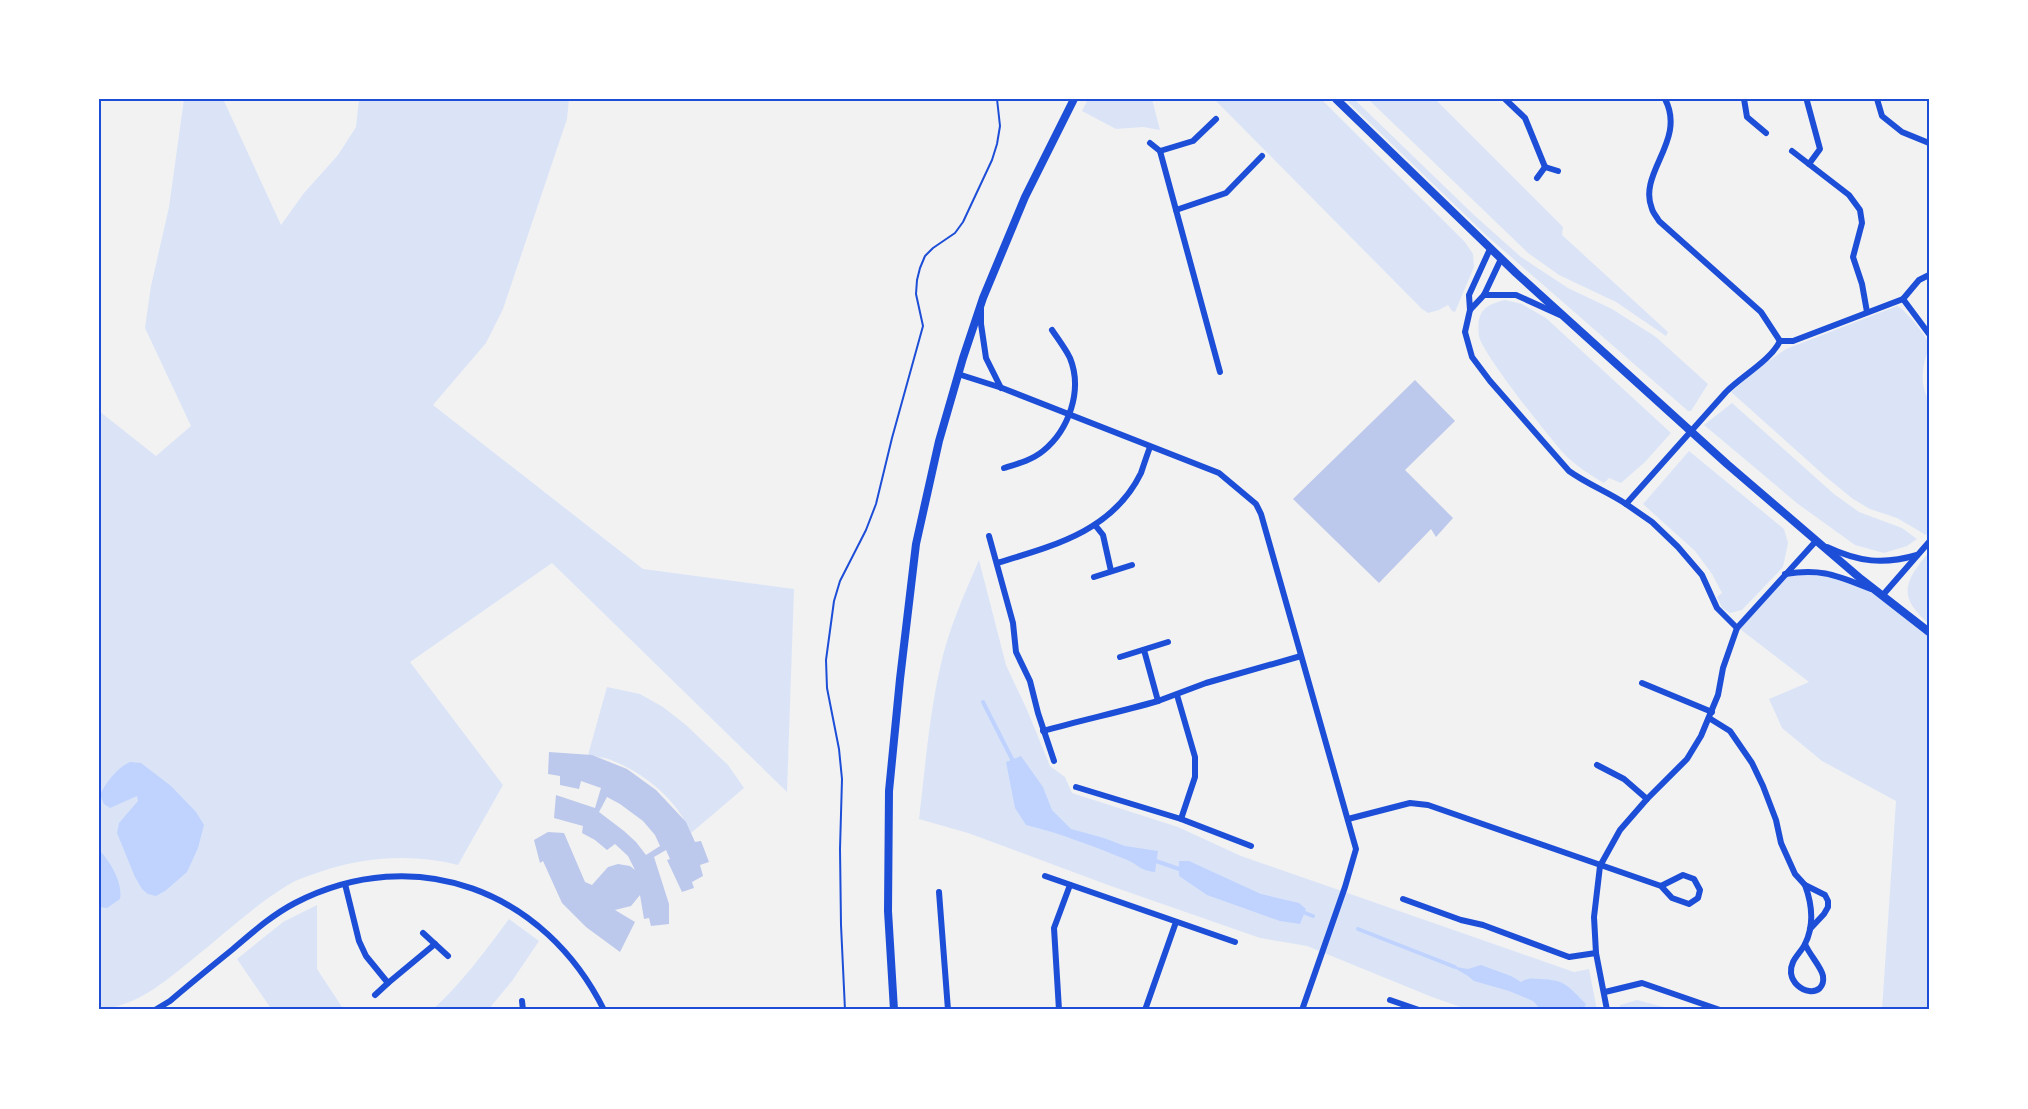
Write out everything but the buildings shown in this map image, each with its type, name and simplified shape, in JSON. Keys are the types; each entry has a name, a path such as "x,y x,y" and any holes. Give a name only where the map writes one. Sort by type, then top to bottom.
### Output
{"street":[{"path":"894,1010 890,974 887,855 889,791 916,544 939,441 982,303 1026,197 1074,99"},
{"path":"1336,99 1490,249 1727,464 1817,542 1929,632"},
{"path":"1665,99 1672,120 1670,134 1650,185 1649,198 1652,210 1659,221 1761,312 1780,341"},
{"path":"1744,99 1747,117 1766,133"},
{"path":"1877,99 1882,116 1902,132 1929,143"},
{"path":"1508,100 1525,118 1545,167"},
{"path":"1807,101 1820,149 1809,164"},
{"path":"1160,152 1193,141 1216,119"},
{"path":"1150,143 1160,152 1220,372"},
{"path":"1792,151 1849,195 1860,210 1862,223 1853,257 1862,284 1867,312"},
{"path":"1176,210 1226,193 1262,156"},
{"path":"1545,167 1558,171"},
{"path":"1537,178 1545,167"},
{"path":"1490,249 1469,295 1470,310 1465,332 1472,357 1490,381 1569,471 1579,479 1606,491 1652,522 1678,547 1702,575 1717,608 1737,628"},
{"path":"1470,310 1484,295 1501,259"},
{"path":"1780,341 1793,341 1903,299 1919,280 1929,275"},
{"path":"1484,295 1516,295 1564,317"},
{"path":"1903,299 1929,334"},
{"path":"982,303 981,324 986,358 1002,388"},
{"path":"1004,468 1041,452 1058,437 1069,415 1075,397 1075,375 1069,357 1052,330"},
{"path":"1626,504 1740,378 1774,352 1780,341"},
{"path":"958,374 1002,388 1219,473 1256,504 1261,514 1356,849 1302,1010"},
{"path":"997,563 1059,544 1095,525 1114,510 1128,493 1140,473 1150,447"},
{"path":"1095,525 1103,535 1111,571"},
{"path":"989,536 1013,623 1016,652 1030,681 1043,731 1054,761"},
{"path":"1817,542 1845,555 1869,561 1896,561 1917,555"},
{"path":"1607,1010 1596,953 1594,917 1600,866 1620,830 1647,799 1688,759 1718,695 1723,668 1737,628 1817,542"},
{"path":"1880,594 1929,542"},
{"path":"1094,577 1132,565"},
{"path":"1785,574 1804,571 1829,573 1880,594"},
{"path":"1120,657 1168,642"},
{"path":"1144,650 1158,700"},
{"path":"1043,731 1177,695 1206,683 1301,656"},
{"path":"1642,683 1710,715 1730,731 1752,763 1776,820 1781,843 1795,874 1805,885 1826,895 1828,907 1810,928"},
{"path":"1177,695 1195,757 1195,777 1181,819"},
{"path":"1597,765 1624,779 1647,799"},
{"path":"1076,787 1181,819 1251,846"},
{"path":"1348,819 1410,803 1428,805 1661,886 1672,898 1689,904 1698,898 1700,890 1695,879 1683,875 1661,886"},
{"path":"155,1010 170,1001 272,916 314,894 345,884 384,876 413,876 443,880 487,893 533,920 576,963 593,987 604,1010"},
{"path":"1045,876 1235,942"},
{"path":"345,884 359,941 366,956 388,983"},
{"path":"1059,1010 1054,928 1070,885"},
{"path":"1805,885 1813,914 1805,944 1795,957 1791,972 1798,986 1805,991 1812,992 1822,985 1824,979 1822,971 1809,955 1805,944"},
{"path":"939,892 948,1010"},
{"path":"1403,899 1461,920 1483,925 1569,957 1596,953"},
{"path":"1145,1010 1176,922"},
{"path":"423,933 448,956"},
{"path":"375,995 435,944"},
{"path":"1605,992 1642,983 1720,1010"},
{"path":"1390,1000 1419,1010"},
{"path":"522,1001 523,1010"}],"path":[{"path":"845,1010 841,925 842,779 839,748 827,688 826,660 832,611 840,581 866,530 876,504 923,326 916,294 920,267 925,256 955,233 963,222 989,167 1000,126 997,99"}],"shaded area":[{"path":"184,99 225,99 281,225 304,193 338,155 356,127 359,99 569,99 567,119 503,309 486,343 433,405 643,569 794,589 787,792 552,563 410,662 503,785 458,865 422,859 386,859 332,868 301,879 264,901 172,976 150,991 126,1003 99,1010 99,411 156,456 191,426 145,328 151,286 169,207"},
{"path":"1088,99 1152,99 1160,130 1143,127 1116,129 1082,111"},
{"path":"1214,99 1321,99 1465,242 1473,254 1474,267 1455,312 1448,305 1428,313 1422,309"},
{"path":"1345,99 1354,99 1521,257 1568,288 1612,309 1656,337 1708,384 1691,411 1688,411 1487,236"},
{"path":"1368,99 1435,99 1563,227 1562,235 1668,332 1666,336 1616,302 1559,275 1528,253"},
{"path":"1505,300 1522,304 1546,318 1671,433 1645,462 1621,483 1609,478 1604,483 1584,471 1566,456 1532,415 1491,359 1479,336 1480,315 1492,304"},
{"path":"1897,306 1916,324 1929,346 1923,377 1929,402 1929,532 1926,535 1897,518 1870,509 1853,499 1731,392 1757,369 1786,349"},
{"path":"1732,403 1834,494 1859,512 1902,528 1917,539 1907,546 1884,553 1855,545 1798,504 1704,425"},
{"path":"1689,451 1784,529 1788,543 1783,567 1742,610 1730,613 1722,608 1717,597 1722,593 1712,574 1695,551 1643,504"},
{"path":"1929,552 1929,624 1912,605 1908,597 1908,589 1914,572"},
{"path":"979,560 1006,665 1050,766 1065,777 1072,793 1178,827 1241,856 1574,972 1589,969 1597,1010 1469,1010 1307,946 1260,938 968,833 919,819 930,724 943,654"},
{"path":"1829,573 1885,595 1929,630 1929,1010 1882,1010 1896,801 1822,761 1782,728 1769,699 1809,682 1740,629 1785,574"},
{"path":"607,687 640,694 663,707 686,725 728,765 744,788 691,833 677,810 648,780 611,760 588,755"},
{"path":"317,905 317,969 344,1010 272,1010 237,959 283,922"},
{"path":"509,919 539,941 512,981 488,1010 432,1010 463,978"},
{"path":"1637,1000 1675,1010 1620,1010 1620,1005"}],"water":[{"path":"1021,756 1043,787 1052,810 1071,829 1125,846 1158,851 1155,872 1088,845 1026,825 1015,808 1006,762"},
{"path":"130,762 141,763 171,786 196,812 204,825 198,848 187,872 156,896 142,889 117,833 119,823 138,801 137,796 110,808 104,804 100,795 112,776"},
{"path":"99,850 111,866 120,886 120,899 107,908 99,907"},
{"path":"1179,861 1189,861 1261,894 1299,903 1306,909 1300,924 1280,921 1207,895 1179,876"},
{"path":"1481,965 1521,982 1534,978 1556,981 1570,988 1586,1004 1583,1010 1541,1010 1533,1001 1474,981 1451,966 1468,969"}],"waterway":[{"path":"983,702 1014,763"},
{"path":"1153,860 1182,870"},
{"path":"1300,911 1313,916"},
{"path":"1358,929 1455,967"}]}
